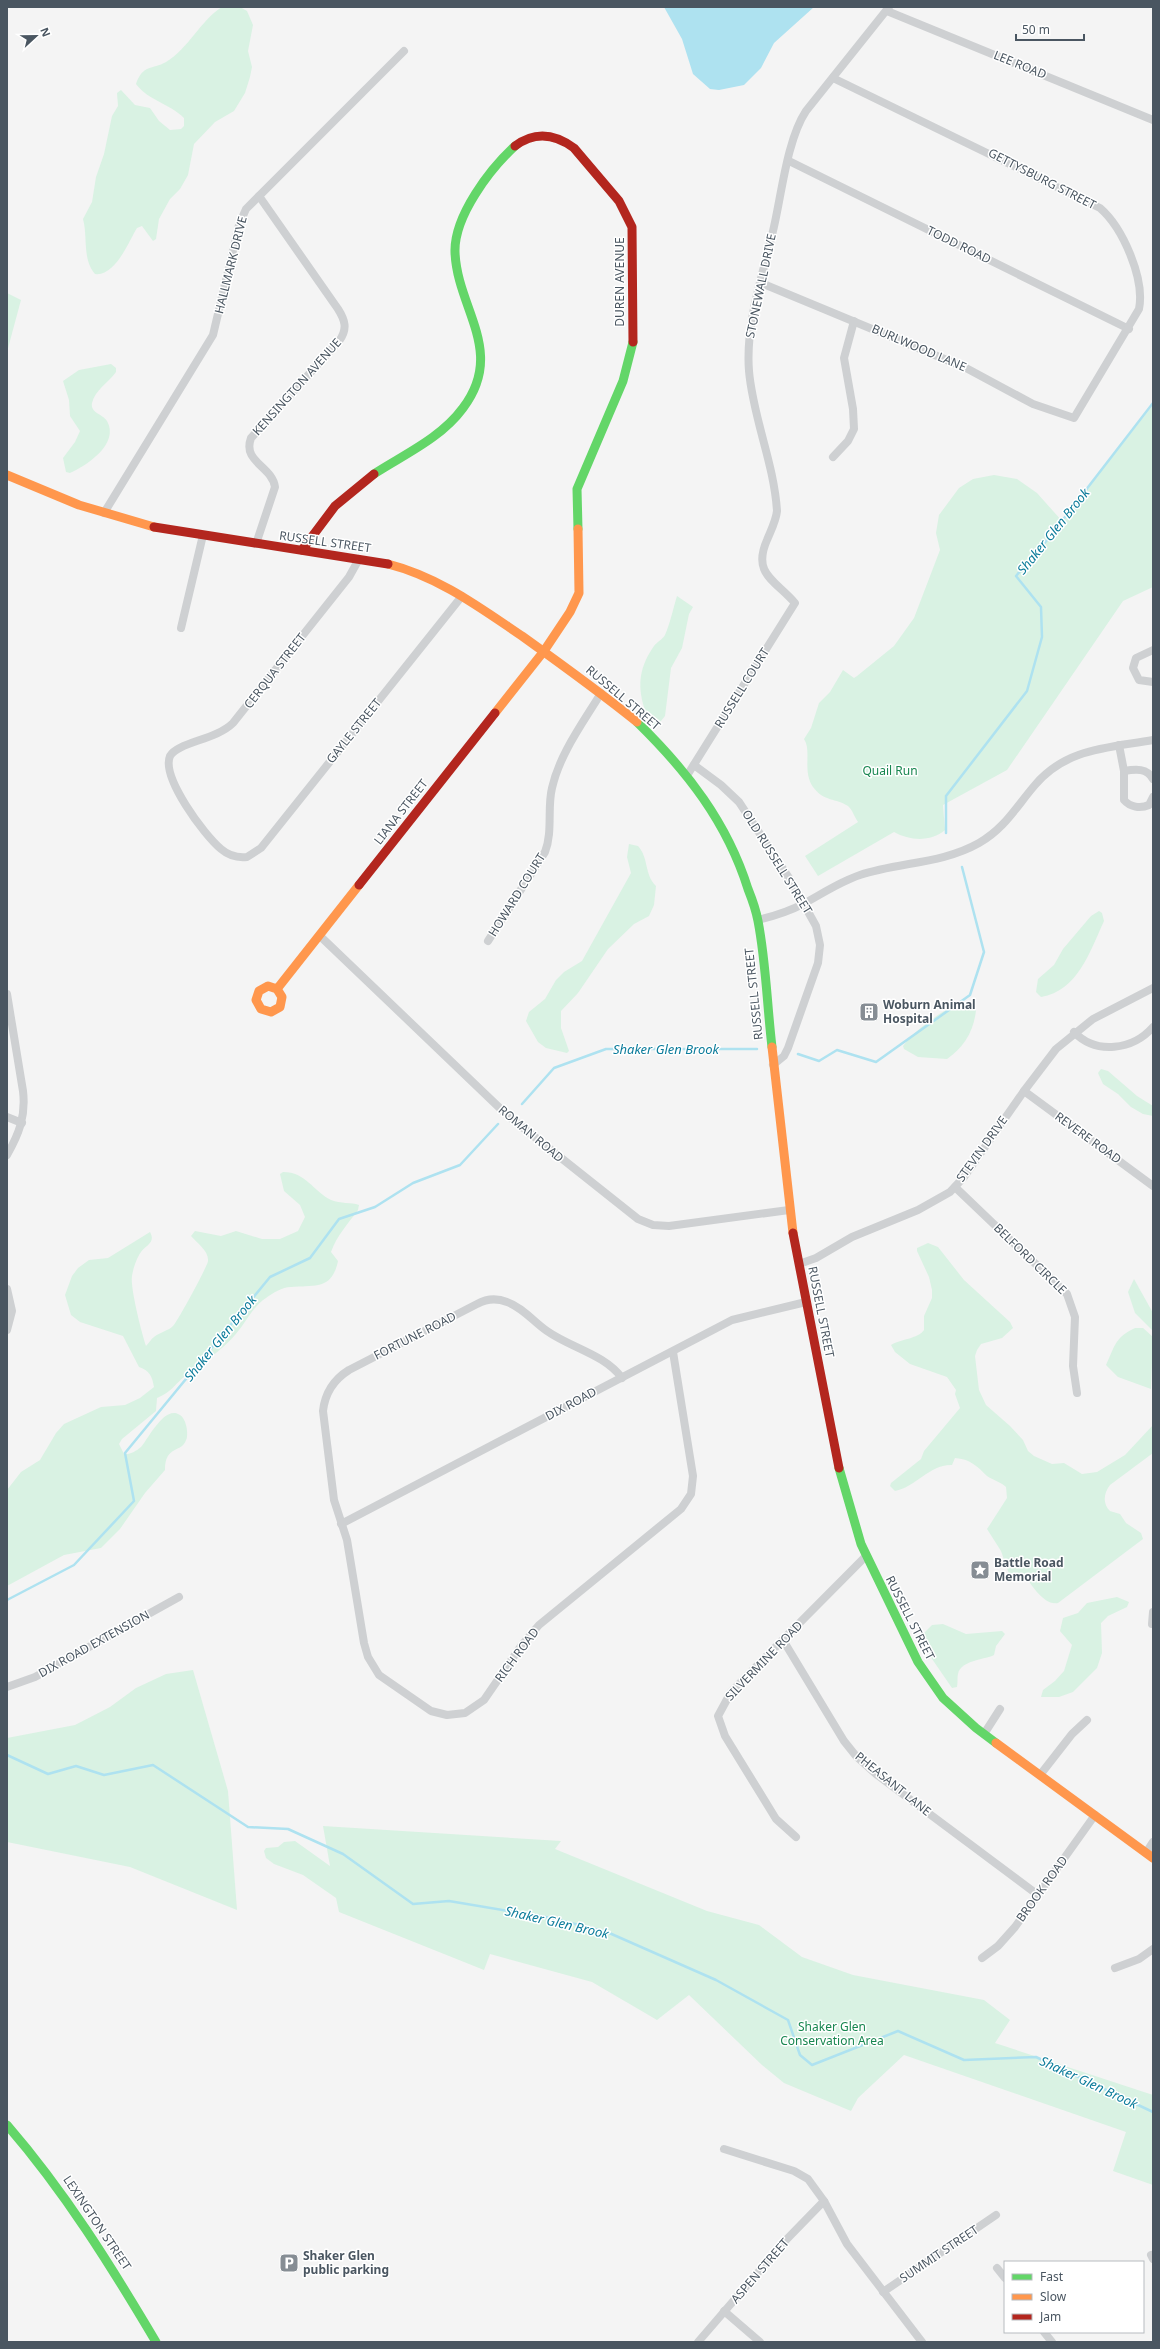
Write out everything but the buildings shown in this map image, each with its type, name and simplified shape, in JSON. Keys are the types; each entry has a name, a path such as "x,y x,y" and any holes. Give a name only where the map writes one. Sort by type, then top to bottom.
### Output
{"street":[{"name":"STONEWALL DRIVE","path":"795,603 768,577 764,571 761,560 762,551 773,528 777,510 756,418 749,370 750,330 789,161 803,116 888,9"},
{"name":"LEE ROAD","path":"888,9 1153,120"},
{"name":"HALLMARK DRIVE","path":"104,513 211,339 239,225 246,209 404,51"},
{"name":"GETTYSBURG STREET","path":"833,78 1074,194 1107,214 1116,224 1122,236 1140,289 1139,309 1129,329 1074,418"},
{"name":"DUREN AVENUE","path":"302,550 328,515 351,491 445,428 466,406 478,382 482,367 482,351 478,326 460,290 455,269 453,254 458,228 472,201 509,152 519,143 538,135 550,135 560,138 574,148 611,190 630,221 633,244 633,347 623,381 577,489 576,504 580,576 579,593 570,612 544,651"},
{"name":"TODD ROAD","path":"789,161 1129,329"},
{"name":"KENSINGTON AVENUE","path":"256,544 275,486 272,476 250,454 251,438 339,341 345,328 344,319 338,309 259,196"},
{"name":"BURLWOOD LANE","path":"761,283 966,368 1033,404 1074,418"},
{"path":"833,457 848,441 854,429 853,409 844,358 854,321"},
{"name":"RUSSELL STREET","path":"7,475 48,493 104,513 144,524 203,536 359,559 411,571 439,583 462,596 544,651 601,693 649,734 688,774 708,800 730,840 745,874 758,920 789,1210 845,1494 866,1556 925,1674 947,1702 984,1734 1149,1855"},
{"path":"181,628 203,536"},
{"name":"CERQUA STREET","path":"242,858 222,849 198,824 173,779 169,766 170,756 180,747 219,735 233,723 349,576 359,559"},
{"name":"GAYLE STREET","path":"242,858 251,856 261,848 462,596"},
{"name":"RUSSELL COURT","path":"688,774 795,603"},
{"path":"1153,650 1136,658 1133,668 1139,680 1153,682"},
{"name":"LIANA STREET","path":"277,989 544,651"},
{"name":"HOWARD COURT","path":"488,941 545,852 548,843 550,797 557,771 601,693"},
{"path":"758,920 781,914 804,904 835,885 860,875 936,859 977,844 1005,824 1034,786 1060,762 1087,750 1153,740"},
{"path":"1120,745 1124,771 1123,797 1125,801 1132,806 1144,807 1151,803 1153,797"},
{"name":"OLD RUSSELL STREET","path":"694,765 725,788 739,802 804,904 818,933 820,945 818,963 788,1048 784,1056 774,1065"},
{"path":"1124,771 1142,770 1148,773 1153,779"},
{"name":"ROMAN ROAD","path":"320,936 507,1115 638,1219 653,1225 669,1226 789,1210"},
{"name":"STEVIN DRIVE","path":"799,1264 816,1258 852,1237 918,1210 939,1199 955,1187 1051,1054 1074,1032 1107,1011 1153,988"},
{"path":"7,994 23,1091 22,1123 7,1155"},
{"path":"1074,1032 1092,1045 1119,1046 1142,1038 1153,1027"},
{"name":"REVERE ROAD","path":"1024,1091 1153,1186"},
{"path":"7,1117 22,1123"},
{"name":"BELFORD CIRCLE","path":"955,1187 1067,1294 1075,1317 1073,1366 1077,1393"},
{"path":"7,1289 12,1312 7,1330"},
{"name":"FORTUNE ROAD","path":"341,1524 334,1500 323,1411 326,1397 332,1384 349,1370 477,1304 496,1300 514,1305 547,1331 612,1365 622,1378"},
{"name":"DIX ROAD","path":"341,1524 737,1318 806,1302"},
{"name":"RICH ROAD","path":"341,1524 347,1540 365,1650 375,1670 390,1685 431,1711 447,1715 470,1711 484,1700 524,1642 539,1625 677,1513 688,1499 692,1488 693,1470 673,1352"},
{"name":"SILVERMINE ROAD","path":"796,1837 776,1819 725,1736 719,1720 720,1711 731,1692 866,1556"},
{"name":"DIX ROAD EXTENSION","path":"7,1687 35,1677 179,1597"},
{"path":"1152,1624 1153,1612"},
{"name":"PHEASANT LANE","path":"783,1640 841,1736 856,1756 876,1774 1038,1895"},
{"path":"984,1734 1000,1709"},
{"path":"1040,1776 1072,1734 1087,1720"},
{"name":"BROOK ROAD","path":"982,1958 1010,1933 1095,1815"},
{"path":"1149,1855 1153,1842"},
{"path":"1115,1968 1140,1958 1153,1949"},
{"name":"LEXINGTON STREET","path":"8,2128 53,2179 85,2223 111,2263 156,2342"},
{"path":"724,2149 802,2174 813,2184 847,2244 922,2342"},
{"name":"ASPEN STREET","path":"698,2342 724,2311 824,2201"},
{"name":"SUMMIT STREET","path":"883,2292 996,2215"},
{"path":"998,2268 1004,2277"},
{"path":"724,2311 760,2342"},
{"path":"1045,2333 1052,2342"}],"green space":[{"path":"222,7 240,7 247,11 253,25 248,51 252,67 245,93 234,111 215,122 194,144 188,175 180,189 170,199 159,219 156,239 153,241 142,226 137,228 115,264 109,270 95,274 88,262 83,219 92,202 96,177 104,154 112,116 118,106 117,93 121,90 135,105 150,108 159,121 170,130 181,129 184,126 184,118 141,90 136,84 145,70 166,62 174,56 207,20"},
{"path":"7,293 21,300 7,352"},
{"path":"111,364 116,368 116,372 99,390 92,403 93,409 107,421 110,430 109,438 105,446 92,460 77,470 70,473 66,472 63,458 75,442 80,431 70,416 69,400 63,381 79,370"},
{"name":"Quail Run","path":"1153,405 1153,587 1123,601 1007,770 943,805 945,830 933,837 920,839 907,837 894,832 818,876 805,856 858,822 848,806 821,795 813,787 808,774 807,749 804,739 811,728 819,703 830,692 843,670 854,678 857,676 894,646 914,618 940,550 936,533 939,515 959,488 973,479 994,475 1017,479 1037,493 1062,521"},
{"path":"677,596 693,607 689,614 682,648 671,668 665,716 656,727 650,721 644,707 640,683 641,675 649,653 665,635"},
{"path":"629,844 638,846 644,856 652,881 656,886 654,905 649,916 634,924 608,949 578,993 561,1011 561,1028 569,1051 567,1053 546,1048 538,1042 526,1021 529,1012 545,999 556,980 564,972 582,961 631,873 627,857"},
{"path":"1099,911 1102,913 1104,921 1088,957 1081,968 1074,978 1064,987 1054,993 1041,997 1036,992 1038,979 1054,965 1063,949 1091,916"},
{"path":"966,1002 976,1010 973,1025 963,1044 947,1059 918,1057 904,1049 903,1046 923,1026 941,1013 958,1004"},
{"path":"1101,1069 1108,1071 1137,1096 1153,1106 1153,1116 1143,1114 1131,1107 1118,1094 1103,1084 1098,1073"},
{"path":"283,1172 298,1175 304,1178 331,1200 359,1205 358,1210 333,1246 331,1252 338,1261 332,1277 315,1286 288,1287 281,1289 261,1301 230,1341 218,1352 185,1376 170,1391 157,1398 156,1411 122,1439 119,1444 124,1454 133,1452 141,1447 152,1430 163,1418 174,1413 182,1417 187,1428 187,1439 184,1444 171,1453 166,1462 165,1470 145,1493 120,1529 101,1548 64,1555 7,1586 7,1490 21,1472 40,1460 56,1433 64,1424 101,1407 125,1405 140,1398 154,1387 150,1374 146,1370 139,1367 123,1336 80,1322 71,1315 65,1295 72,1276 78,1268 89,1260 108,1258 150,1232 152,1239 150,1244 140,1254 135,1263 132,1276 134,1300 146,1346 154,1337 173,1326 207,1265 207,1254 191,1236 195,1231 221,1236 236,1231 262,1239 280,1239 298,1231 305,1217 300,1205 284,1191 280,1174"},
{"path":"928,1243 938,1247 964,1280 1010,1322 1013,1328 1002,1338 981,1344 977,1350 975,1356 979,1390 986,1405 1010,1426 1023,1440 1028,1451 1034,1456 1052,1464 1064,1463 1082,1474 1097,1472 1125,1455 1153,1425 1153,1453 1110,1485 1106,1491 1105,1498 1107,1508 1110,1511 1120,1514 1126,1523 1141,1533 1143,1539 1058,1603 1053,1603 1043,1598 1024,1575 1009,1574 1001,1551 987,1529 1007,1498 1006,1487 1004,1485 987,1476 969,1461 955,1458 952,1465 937,1468 903,1489 895,1491 890,1486 891,1483 921,1459 924,1451 960,1408 955,1394 956,1390 947,1377 910,1364 895,1352 891,1345 918,1335 924,1330 924,1316 932,1298 932,1290 929,1277 917,1248"},
{"path":"1134,1279 1153,1313 1153,1331 1135,1313 1128,1292"},
{"path":"1135,1328 1143,1328 1153,1337 1151,1389 1118,1377 1106,1365 1119,1339 1128,1331"},
{"path":"1117,1597 1129,1602 1127,1607 1108,1616 1101,1623 1102,1653 1097,1668 1073,1692 1059,1697 1041,1697 1043,1690 1055,1681 1064,1671 1072,1645 1060,1631 1063,1618 1078,1613 1087,1603"},
{"path":"943,1624 966,1634 1002,1631 1005,1634 996,1646 994,1655 968,1663 960,1669 957,1687 952,1688 930,1656 924,1633 932,1625"},
{"path":"193,1670 228,1791 237,1910 130,1867 7,1842 7,1738 75,1725 110,1707 136,1688 166,1674"},
{"name":"Shaker Glen Conservation Area","path":"323,1826 561,1841 555,1849 707,1911 759,1925 802,1957 853,1975 984,2000 1010,2020 995,2043 1153,2095 1153,2185 1113,2171 1126,2132 904,2055 858,2098 851,2111 784,2083 762,2065 689,1995 657,2020 592,1982 490,1954 484,1970 339,1912 336,1898 303,1875 274,1864 266,1858 264,1851 266,1848 278,1847 284,1842 295,1841 330,1866"}],"water":[{"path":"664,7 814,7 774,43 761,68 744,85 719,90 710,89 693,74 682,39"}],"waterway":[{"name":"Shaker Glen Brook","path":"946,833 946,796 1027,691 1042,637 1041,607 1016,576 1048,539 1153,403"},
{"name":"Shaker Glen Brook","path":"798,1054 819,1061 837,1050 876,1062 970,995 984,952 962,867"},
{"name":"Shaker Glen Brook","path":"522,1104 554,1068 606,1049 757,1049"},
{"name":"Shaker Glen Brook","path":"7,1600 74,1565 134,1501 125,1453 270,1277 310,1258 339,1219 375,1207 413,1183 460,1165 498,1124"},
{"name":"Shaker Glen Brook","path":"7,1755 48,1774 76,1766 104,1775 153,1765 248,1827 288,1829 343,1854 413,1904 449,1901 551,1918 607,1932 716,1980 788,2020 800,2055 812,2065 898,2031 964,2060 1036,2057 1153,2112"}],"traffic: fast":[{"path":"374,474 422,445 444,428 463,408 475,387 480,368 480,349 476,330 458,273 455,252 456,238 460,223 475,194 495,167 515,146"},
{"path":"578,529 577,489 623,381 633,342"},
{"path":"637,722 689,779 717,820 739,865 754,905 761,936 772,1047"},
{"path":"839,1468 861,1544 918,1662 943,1698 976,1728 996,1743"},
{"path":"7,2125 68,2203 122,2285 156,2342"}],"traffic: slow":[{"path":"7,475 79,505 154,527"},
{"path":"495,713 544,651 570,612 579,593 578,529"},
{"path":"388,564 424,577 474,604 522,636 595,689 637,722"},
{"path":"277,989 282,997 280,1007 271,1012 261,1009 256,1000 259,991 268,986 277,989 359,885"},
{"path":"772,1047 793,1233"},
{"path":"996,1743 1153,1858"}],"traffic: jam":[{"path":"515,146 522,141 537,136 552,137 567,143 574,148 619,201 632,227 633,342"},
{"path":"302,550 335,506 374,474"},
{"path":"154,527 388,564"},
{"path":"359,885 495,713"},
{"path":"793,1233 839,1468"}],"place":[{"name":"Woburn Animal Hospital","path":"869,1012"},
{"name":"Battle Road Memorial","path":"980,1570"},
{"name":"Shaker Glen public parking","path":"289,2263"}]}
